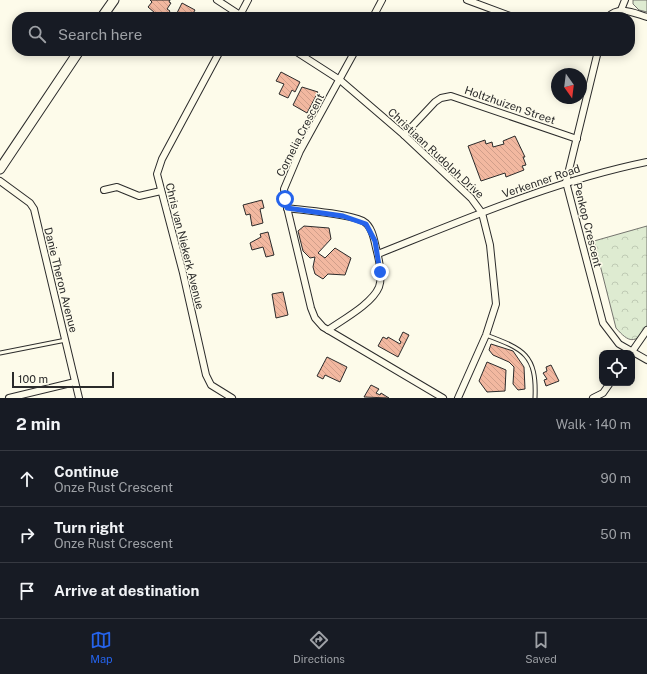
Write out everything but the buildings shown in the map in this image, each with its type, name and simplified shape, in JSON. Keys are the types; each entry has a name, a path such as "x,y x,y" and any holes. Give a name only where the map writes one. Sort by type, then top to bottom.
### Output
{"street":[{"path":"106,12 114,0"},
{"path":"217,0 234,12"},
{"path":"242,12 248,0"},
{"path":"376,12 382,0"},
{"path":"466,0 499,12"},
{"path":"621,10 625,0"},
{"path":"613,12 621,10 628,12"},
{"path":"635,14 647,17"},
{"path":"0,169 76,56"},
{"name":"Chris van Niekerk Avenue","path":"217,56 159,167 158,177 183,273 208,381 214,388 232,398"},
{"name":"Christiaan Rudolph Drive","path":"304,56 340,80 404,135 471,198 482,213 490,245 497,299 486,335 458,398"},
{"name":"Cornelia Crescent","path":"352,56 300,151 285,183 284,192 287,208 311,308 317,321 328,330 443,398"},
{"name":"Penkop Crescent","path":"597,56 566,182 603,323 614,340 629,350"},
{"name":"Holtzhuizen Street","path":"404,135 435,102 441,98 451,96 576,139"},
{"name":"Verkenner Road","path":"378,254 566,182 612,169 647,162"},
{"name":"Danie Theron Avenue","path":"0,182 30,203 34,208 79,398"},
{"path":"104,190 117,187 139,196 161,191"},
{"path":"287,208 343,216 362,221 370,230 378,254 380,282 376,292 368,301 328,330"},
{"path":"633,350 647,330"},
{"name":"Penkop Crescent","path":"635,354 647,360"},
{"path":"9,398 75,382"},
{"path":"593,398 603,392 608,386"}],"lane":[{"path":"486,335 522,350 532,366 535,398"},
{"path":"0,353 66,340"}],"green space":[{"path":"633,0 647,0 647,12 639,10 633,4"},
{"path":"647,226 647,328 639,337 632,340 625,337 616,328 594,241"}],"route":[{"path":"285,199 287,208 343,216 362,221 366,224 375,241 380,272"}]}
